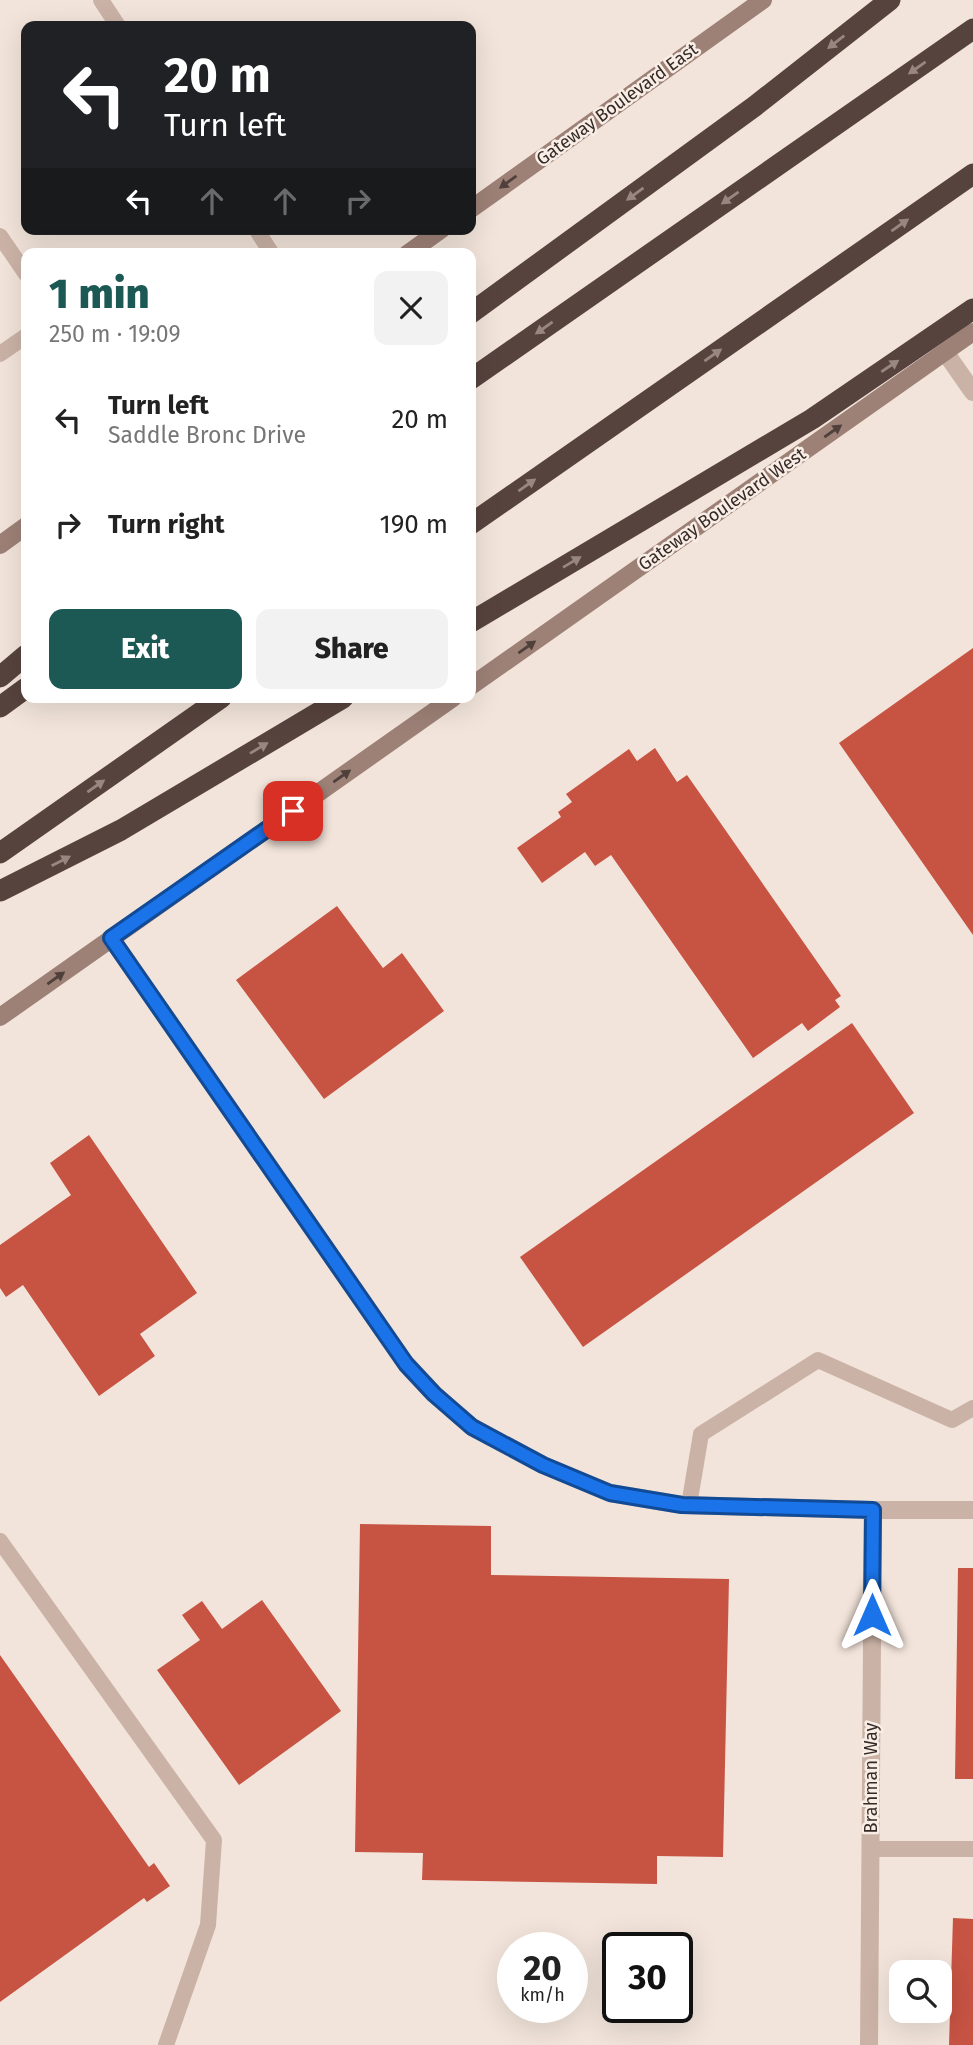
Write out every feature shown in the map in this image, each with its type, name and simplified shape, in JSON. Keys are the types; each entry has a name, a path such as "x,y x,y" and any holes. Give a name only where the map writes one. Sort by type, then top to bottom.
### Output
{"highway":[{"path":"476,309 755,106 890,0"},
{"path":"476,376 973,29"},
{"path":"476,521 973,174"},
{"path":"476,619 812,419 973,309"},
{"path":"0,677 21,659"},
{"path":"0,706 21,691"},
{"path":"0,853 215,703"},
{"path":"0,891 121,830 335,703"}],"main road":[{"name":"Gateway Boulevard East","path":"476,205 763,0"},
{"path":"415,248 434,235"},
{"name":"Gateway Boulevard West","path":"476,682 973,332"},
{"path":"0,545 21,530"},
{"path":"0,1017 446,703"}],"street":[{"path":"945,352 973,392"},
{"path":"111,938 406,1364 434,1394 472,1427 543,1465 610,1493 688,1505 973,1510"},
{"name":"Brahman Way","path":"869,2045 873,1510"}],"lane":[{"path":"101,0 115,21"},
{"path":"0,236 21,267"},
{"path":"0,354 21,339"},
{"path":"688,1505 701,1434 818,1360 952,1420 973,1408"},
{"path":"0,1541 214,1840 208,1925 166,2045"},
{"path":"871,1849 973,1849"}],"building":[{"path":"973,648 973,935 839,743"},
{"path":"655,748 677,782 687,775 841,996 835,1000 840,1007 808,1031 802,1023 753,1058 611,855 595,866 585,852 542,883 517,848 561,817 558,812 572,802 566,794 629,749 637,761"},
{"path":"337,906 383,968 402,953 444,1011 324,1099 236,980"},
{"path":"852,1023 914,1113 583,1347 520,1257"},
{"path":"89,1135 197,1293 140,1334 155,1356 99,1396 23,1285 6,1297 0,1288 0,1245 71,1195 50,1163"},
{"path":"360,1524 491,1526 491,1575 729,1579 723,1857 657,1856 657,1884 422,1880 423,1853 355,1852"},
{"path":"958,1568 973,1568 973,1779 955,1779"},
{"path":"262,1600 341,1711 239,1785 157,1670 200,1640 182,1615 202,1601 222,1629"},
{"path":"0,1655 149,1867 154,1863 170,1886 147,1902 144,1898 0,2002"},
{"path":"953,1918 973,1919 973,2045 949,2045 950,2023 952,2023"}],"route":[{"path":"293,811 111,938 406,1364 434,1394 472,1427 543,1465 610,1493 682,1505 873,1510 872,1615"}]}
